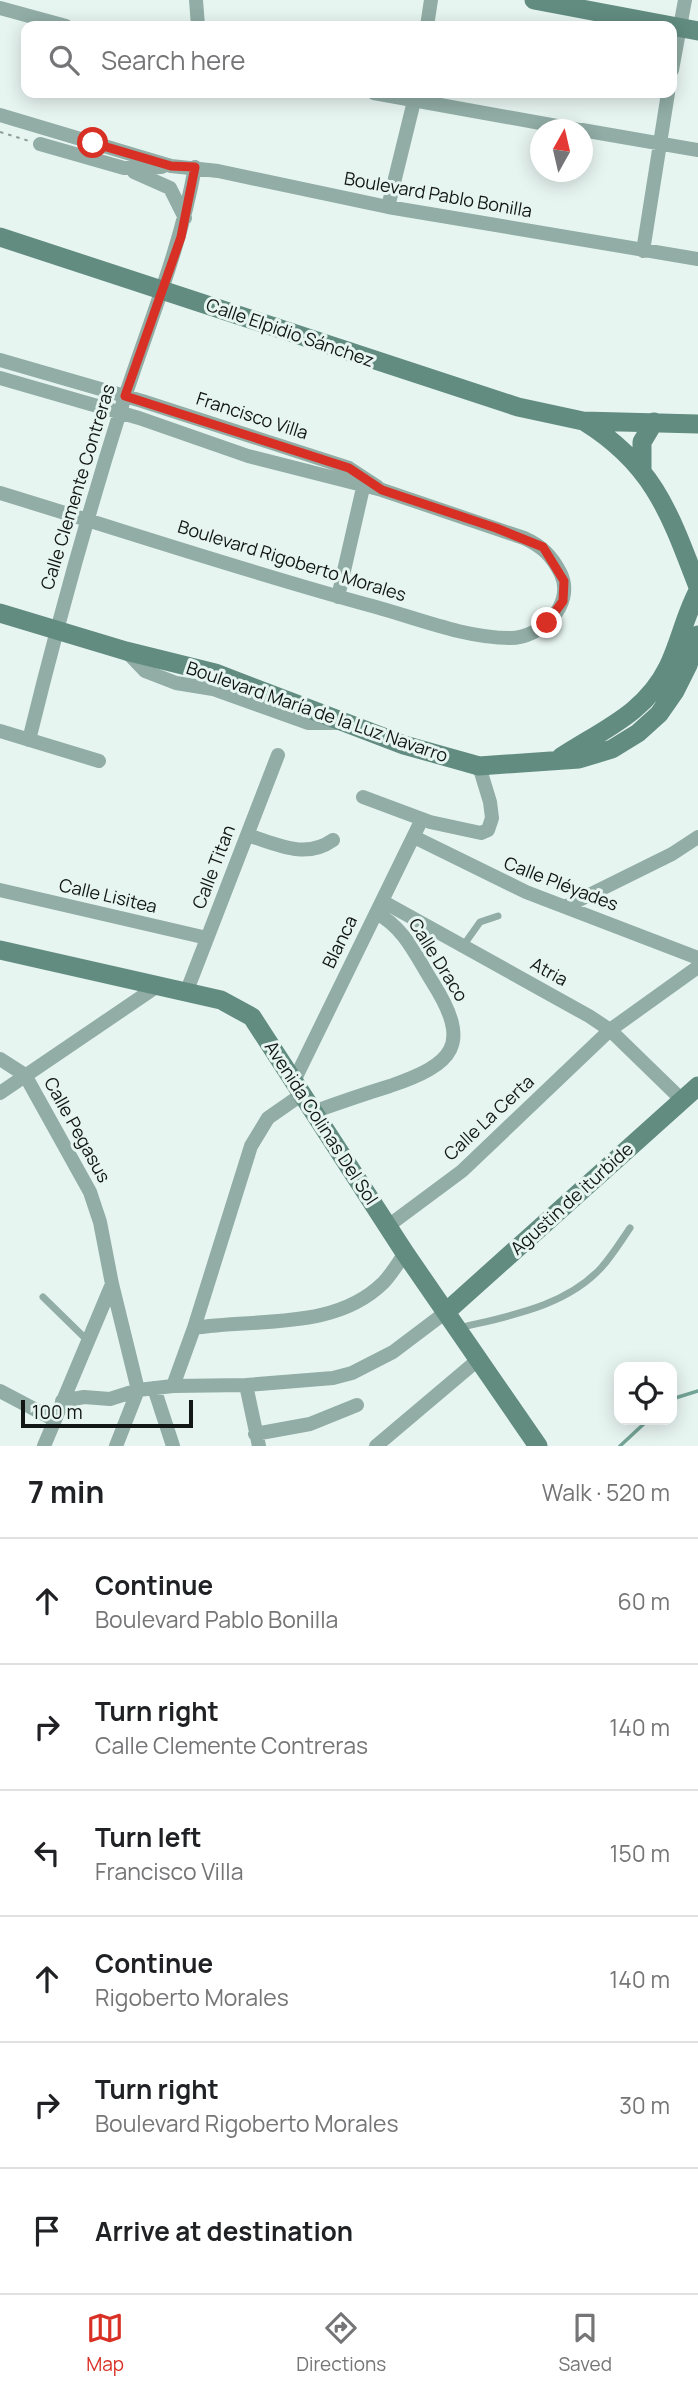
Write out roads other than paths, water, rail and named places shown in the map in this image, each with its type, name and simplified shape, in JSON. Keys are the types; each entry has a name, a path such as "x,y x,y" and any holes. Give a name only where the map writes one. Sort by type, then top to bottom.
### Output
{"street":[{"path":"196,0 198,21"},
{"path":"428,21 431,0"},
{"path":"534,0 646,21"},
{"path":"677,57 688,29 685,0"},
{"path":"0,8 48,21"},
{"path":"388,206 416,98"},
{"path":"421,98 530,120"},
{"path":"643,251 667,98"},
{"name":"Boulevard Pablo Bonilla","path":"0,115 171,166"},
{"path":"593,132 698,150"},
{"name":"Boulevard Pablo Bonilla","path":"40,144 124,168 195,167 388,206 698,259"},
{"name":"Calle Clemente Contreras","path":"29,740 56,629 120,412 186,219 195,167"},
{"path":"124,168 170,188 186,219"},
{"name":"Calle Elpidio Sánchez","path":"0,237 419,376 518,407 583,421"},
{"name":"Francisco Villa","path":"0,360 125,396 349,468 364,482"},
{"path":"52,394 56,377"},
{"path":"0,378 120,412 248,456 364,482 338,597"},
{"path":"583,421 698,424"},
{"path":"583,421 606,435 642,470 674,521 698,589"},
{"path":"642,470 642,442 654,422"},
{"name":"Boulevard Rigoberto Morales","path":"0,493 338,597 470,633 514,638 547,623 563,601 564,581 543,547 506,531 364,482"},
{"name":"Boulevard María de la Luz Navarro","path":"557,760 617,724 654,691 676,649 689,607 698,589"},
{"name":"Boulevard María de la Luz Navarro","path":"0,613 126,651 215,673 404,746 480,766 579,759 612,749 638,733 659,714 674,691 698,635"},
{"path":"0,731 99,761"},
{"name":"Calle Titan","path":"186,993 278,755"},
{"path":"363,797 422,820 471,833 488,830 492,818 490,802 480,766"},
{"name":"Blanca","path":"297,1088 379,907 422,820"},
{"path":"247,835 312,852 333,840"},
{"name":"Calle Pléyades","path":"414,837 477,871 698,958"},
{"path":"567,906 672,854 698,837"},
{"name":"Calle Lisitea","path":"0,890 207,938"},
{"name":"Atria","path":"379,907 463,946 610,1030 681,1099"},
{"name":"Calle Draco","path":"313,1112 422,1075 449,1056 453,1039 451,1014 397,926 379,907"},
{"name":"Avenida Colinas Del Sol","path":"0,950 156,988 221,1000 252,1017 405,1253 538,1446"},
{"path":"610,1030 698,967"},
{"path":"0,1093 156,988"},
{"name":"Calle La Certa","path":"388,1226 462,1171 610,1030"},
{"path":"0,1059 25,1075"},
{"name":"Calle Pegasus","path":"25,1075 90,1192 100,1222 138,1390"},
{"name":"Agustin de iturbide","path":"446,1312 698,1086"},
{"path":"173,1386 198,1327 251,1146 268,1118 297,1088"},
{"path":"198,1327 322,1317 341,1310 384,1282 405,1253"},
{"path":"44,1446 112,1284"},
{"path":"62,1401 84,1397 110,1399 138,1390 173,1386 310,1381 352,1373 393,1352 446,1312"},
{"path":"376,1446 479,1359"},
{"path":"246,1385 257,1440 310,1424 357,1405"},
{"path":"154,1388 173,1446"},
{"path":"116,1446 138,1390"},
{"path":"0,1391 55,1420"}],"lane":[{"path":"463,946 480,922 498,916"},
{"path":"458,1328 536,1308 576,1289 601,1268 630,1228"},
{"path":"43,1297 87,1340"}],"waterway":[{"path":"677,1397 698,1391"},
{"path":"620,1446 643,1425"}]}
